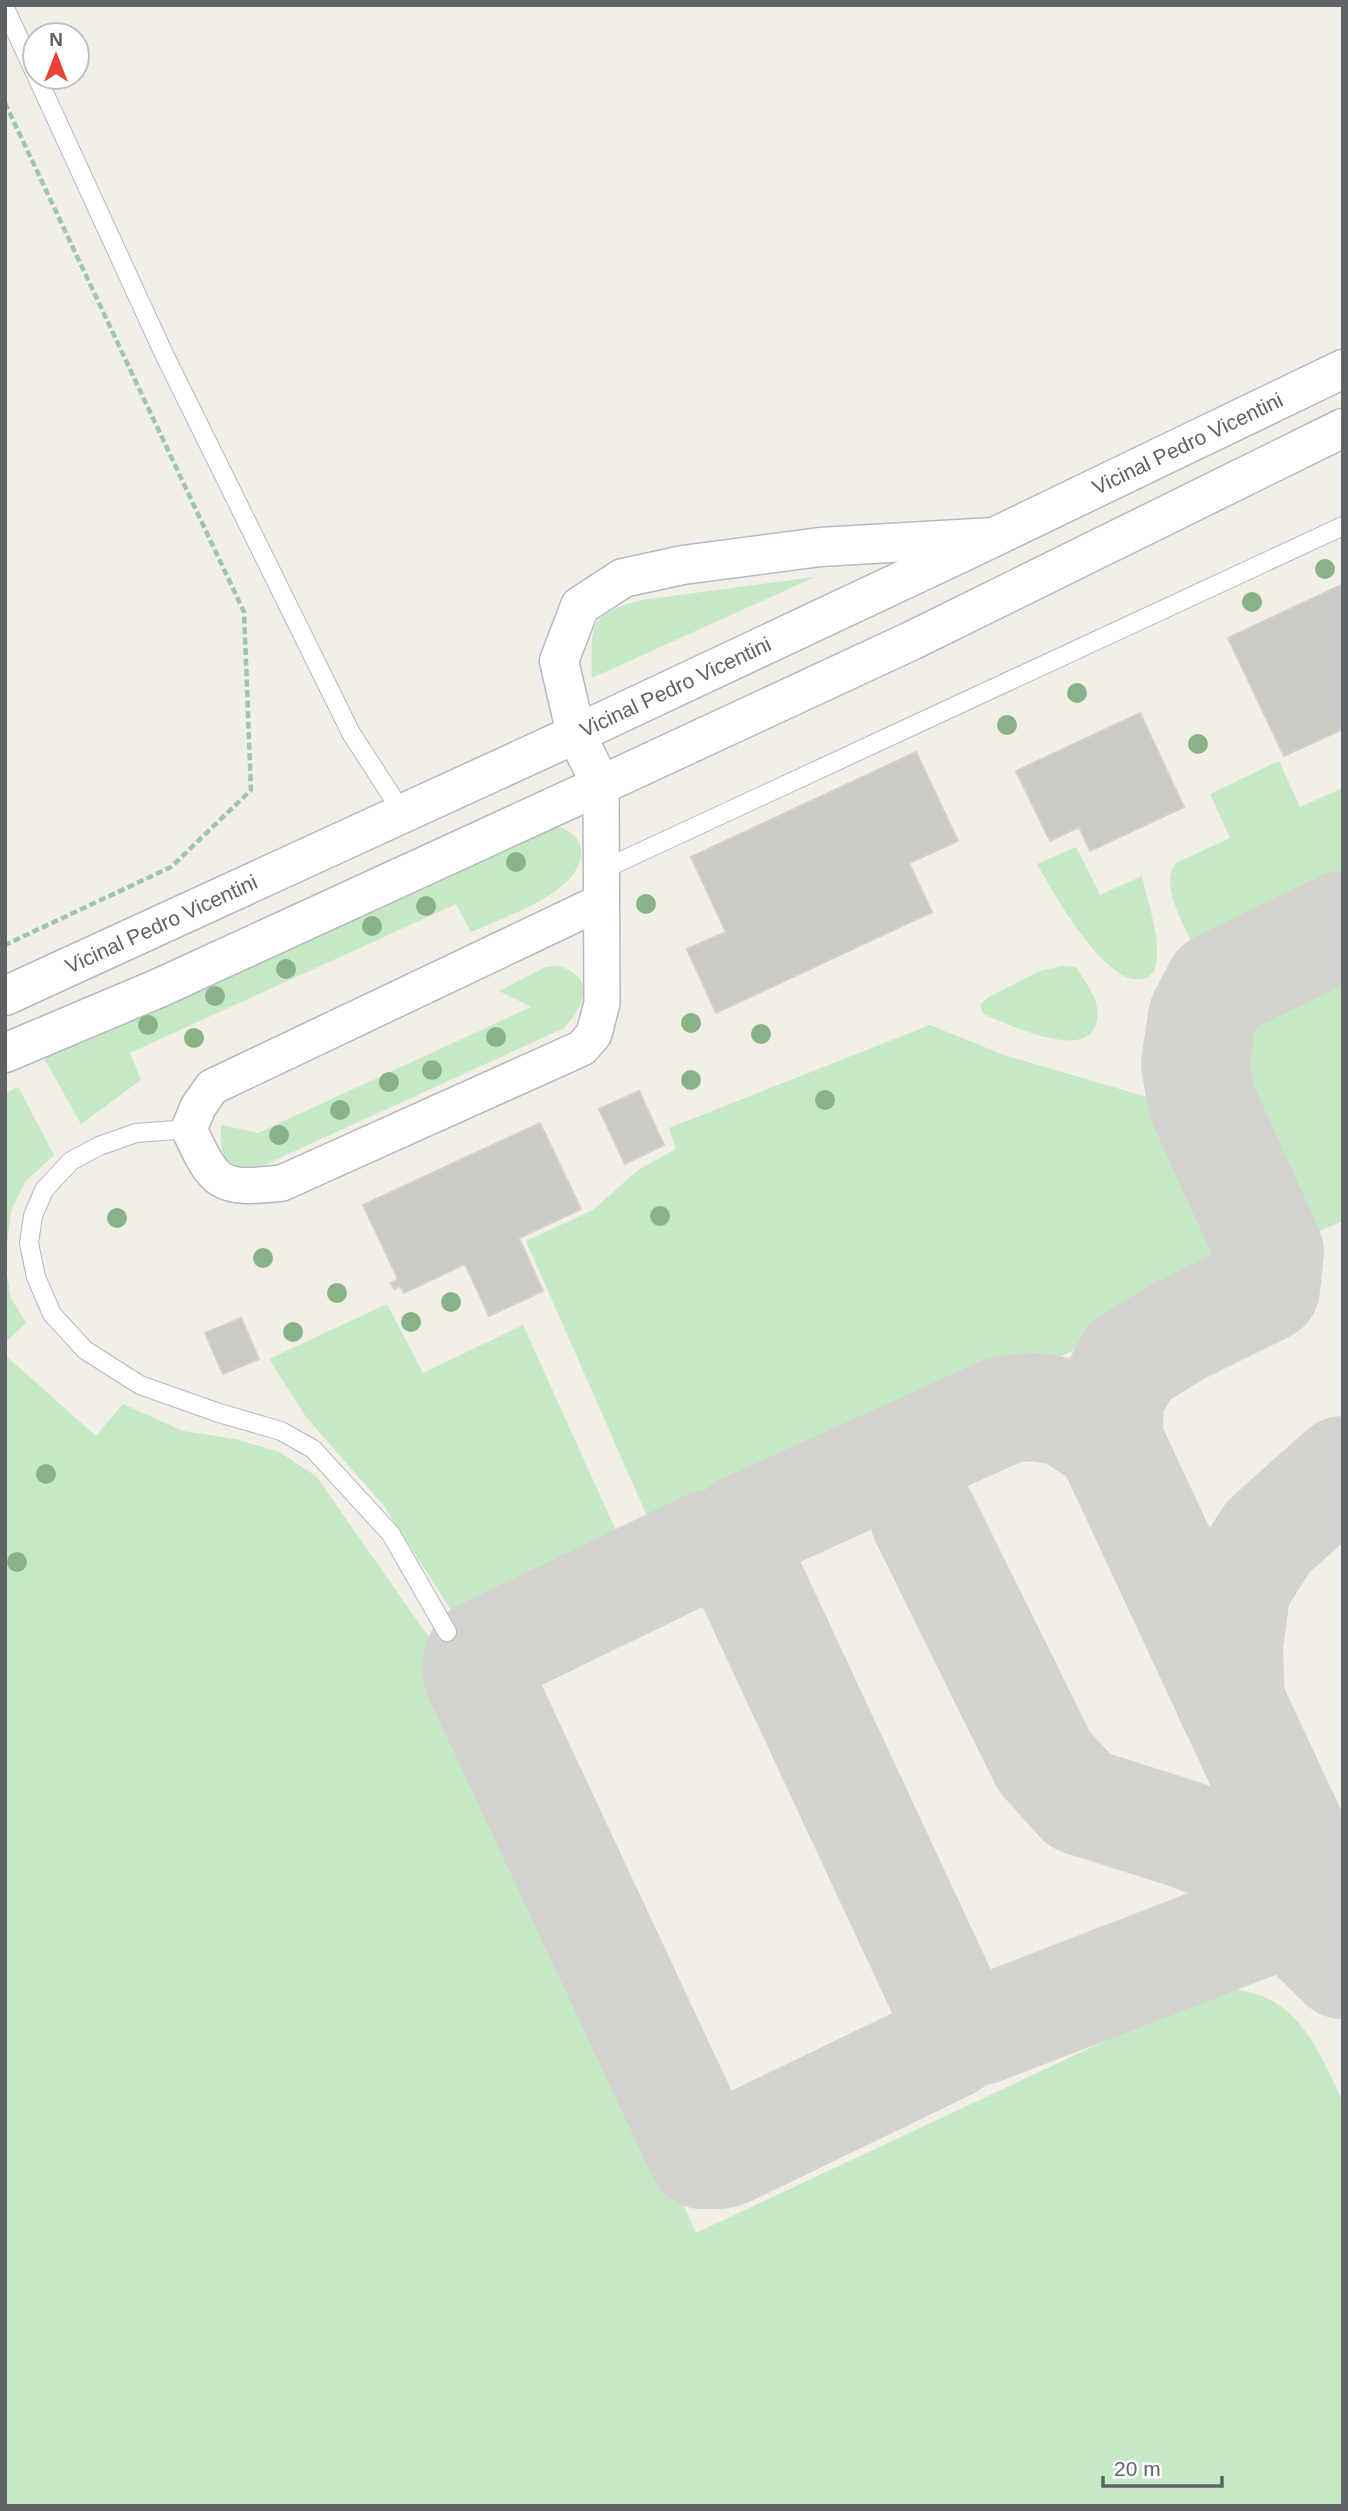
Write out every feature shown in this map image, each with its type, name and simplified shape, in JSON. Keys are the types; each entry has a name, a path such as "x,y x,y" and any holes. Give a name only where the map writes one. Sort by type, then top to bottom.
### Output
{"main road":[{"name":"Vicinal Pedro Vicentini","path":"5,996 404,815 1343,369"},
{"path":"5,1053 159,988 913,640 1343,428"},
{"path":"601,785 576,734 559,661 580,606 623,578 683,565 820,547 994,537"}],"street":[{"path":"601,785 602,1003 594,1034 582,1048 282,1183 246,1187 223,1183 206,1166 189,1129 198,1107 212,1087 601,886"}],"lane":[{"path":"5,8 21,43"},
{"path":"43,91 164,354 351,733 404,815"},
{"path":"601,886 1343,526"},
{"path":"189,1129 136,1133 99,1146 71,1161 44,1190 33,1216 29,1243 36,1277 52,1314 85,1350 140,1385 219,1413 281,1430 313,1449 391,1534 447,1632"}],"path":[{"path":"5,103 244,612 251,790 171,867 5,945"}],"green space":[{"path":"815,577 592,678 592,646 596,625 602,617 624,605 642,600"},
{"path":"1279,761 1300,807 1343,788 1343,893 1221,950 1198,947 1192,943 1174,903 1171,872 1176,863 1230,838 1210,794"},
{"path":"556,825 576,838 581,851 578,866 556,891 539,902 471,932 456,904 130,1053 141,1080 81,1124 44,1058 60,1048"},
{"path":"1076,847 1100,895 1142,876 1157,944 1156,966 1149,976 1141,979 1127,977 1112,968 1097,953 1067,914 1037,864"},
{"path":"1343,949 1343,1221 1317,1232 1250,1139 1238,1113 1231,1087 1230,1059 1242,1016 1254,997 1284,975"},
{"path":"557,966 578,976 583,992 582,1001 564,1028 262,1166 240,1166 227,1160 222,1147 221,1125 258,1133 531,1007 499,991 546,967"},
{"path":"1062,966 1076,967 1095,999 1097,1020 1087,1036 1074,1040 1059,1040 1025,1031 983,1014 980,1005 987,998 1040,971"},
{"path":"930,1025 1004,1055 1147,1097 1166,1111 1182,1139 1236,1276 658,1541 526,1241 593,1210 638,1170 676,1149 669,1128"},
{"path":"18,1087 54,1155 25,1182 11,1211 5,1261 5,1093"},
{"path":"5,1263 11,1298 26,1323 5,1343"},
{"path":"387,1304 423,1373 523,1325 627,1555 464,1630 384,1506 306,1417 269,1359"},
{"path":"5,1355 96,1436 123,1404 183,1431 235,1439 279,1452 316,1476 435,1646 696,2233 1216,1989 1243,1991 1265,1997 1283,2008 1311,2039 1343,2102 1343,2506 5,2506"}],"building":[{"path":"1343,584 1343,729 1284,756 1228,638"},
{"path":"1140,713 1184,807 1090,851 1079,827 1050,841 1016,771"},
{"path":"916,752 958,841 909,863 932,912 716,1013 687,949 726,932 691,857"},
{"path":"639,1091 664,1145 625,1164 599,1109"},
{"path":"540,1123 581,1209 519,1238 543,1291 489,1316 465,1264 404,1293 400,1286 394,1289 391,1283 398,1279 363,1205"},
{"path":"241,1318 259,1359 223,1374 205,1333"}],"taxiway":[{"path":"1343,925 1218,986 1202,1017 1195,1064 1202,1102 1270,1252 1266,1288 1177,1332 1130,1361 1110,1397 1109,1440 1343,1942"},
{"path":"1109,1440 1066,1412 1035,1407 1007,1409 744,1528 737,1537 737,1553 959,2029 981,2031 1268,1920 1300,1923 1343,1965"},
{"path":"1231,1703 1229,1645 1237,1586 1268,1537 1343,1470"},
{"path":"924,1518 1044,1761 1080,1801 1184,1834 1245,1857 1291,1884 1332,1930"},
{"path":"737,1553 723,1543 709,1544 480,1655 476,1665 478,1676 702,2155 729,2152 948,2046 956,2040 959,2029"}]}
